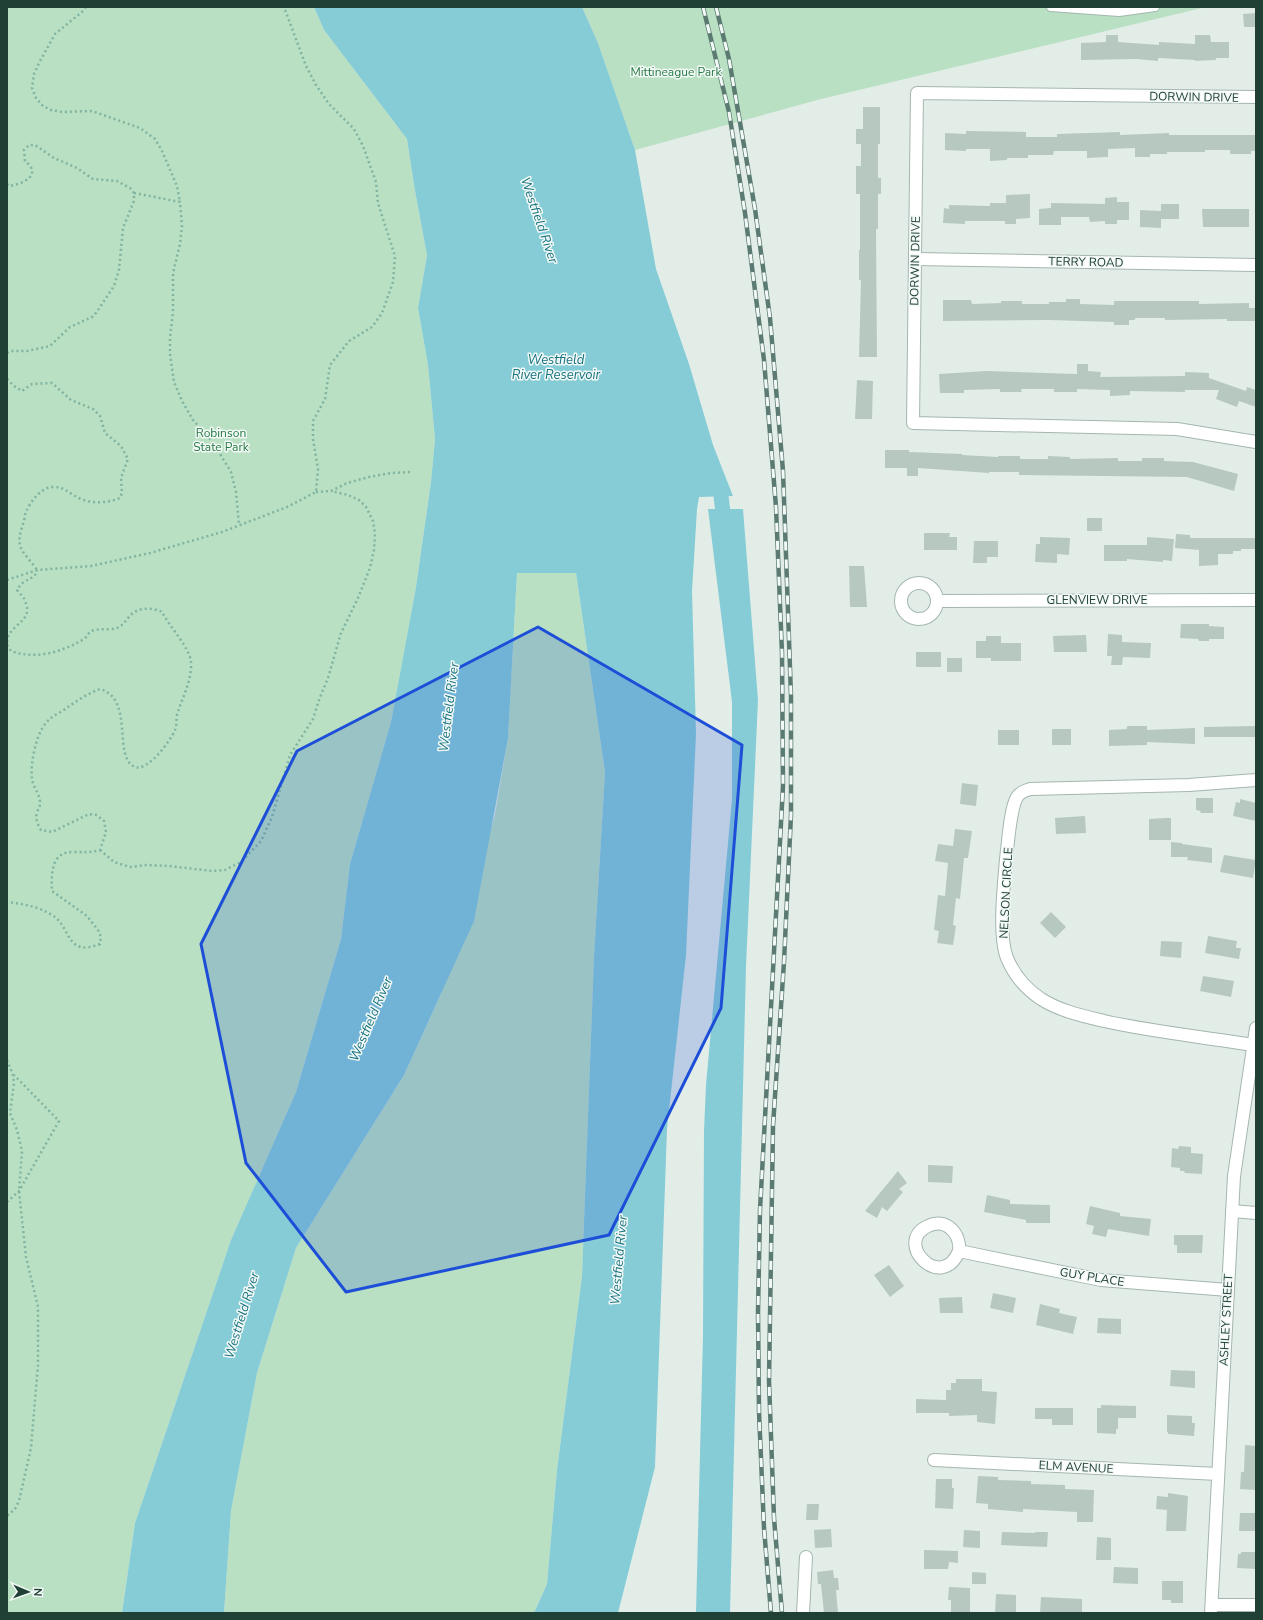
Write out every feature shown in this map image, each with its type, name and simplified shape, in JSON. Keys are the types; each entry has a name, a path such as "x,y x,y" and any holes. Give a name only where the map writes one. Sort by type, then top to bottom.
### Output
{"street":[{"name":"DORWIN DRIVE","path":"1256,97 917,93 913,423 1177,429 1256,442"},
{"name":"TERRY ROAD","path":"915,259 1256,265"},
{"name":"GLENVIEW DRIVE","path":"937,601 1256,600"},
{"name":"NELSON CIRCLE","path":"1253,1044 1129,1026 1083,1016 1053,1005 1034,994 1019,980 1007,958 1003,936 1008,846 1014,805 1018,796 1022,792 1038,789 1189,785 1256,780"},
{"name":"ASHLEY STREET","path":"1212,1609 1234,1176 1256,1028"},
{"path":"1232,1211 1256,1213"},
{"name":"GUY PLACE","path":"958,1251 1101,1280 1228,1290"},
{"name":"ELM AVENUE","path":"934,1460 1218,1474"},
{"path":"803,1613 806,1556"},
{"path":"1212,1609 1256,1605"}],"lane":[{"path":"1051,7 1118,12 1155,7"}],"path":[{"path":"86,7 55,34 34,74 32,88 36,98 43,106 51,110 62,112 92,111 140,128 155,139 162,151 177,186 180,202 181,232 180,244 173,273 173,312 170,338 170,354 174,382 182,401 193,420 212,441 231,472 236,492 239,525"},
{"path":"284,7 306,66 316,85 329,104 354,129 363,146 372,169 382,219 395,256 393,282 382,313 372,327 349,341 330,365 325,399 313,421 313,439 318,469 316,492"},
{"path":"7,184 9,186 15,185 29,179 32,170 29,164 25,161 24,150 29,145 36,145 54,158 77,168 93,178 117,181 130,188 134,193 134,201 122,232 119,270 114,286 96,313 92,317 70,327 50,346 27,351 11,350 7,353"},
{"path":"134,193 180,202"},
{"path":"7,379 22,391 32,384 52,382 71,400 93,409 100,416 105,433 121,446 128,459 121,478 122,492 120,498 114,501 108,503 80,499 74,494 52,486 43,490 35,498 25,514 24,523 20,534 20,545 37,570"},
{"path":"331,491 347,483 369,477 391,473 412,472"},
{"path":"7,580 37,570 91,566 150,553 222,532 287,508 316,492 331,491 348,495 359,500 366,507 373,521 375,534 374,550 370,568 358,598 341,633 328,678 313,719 290,755 272,817 261,841 241,862 225,870 212,871 146,865 130,867 114,862 100,850"},
{"path":"37,570 36,575 20,584 17,590 25,600 27,609 25,619 7,636 7,643 11,651 21,655 50,654 81,641 90,633 98,629 118,628 124,624 134,612 143,609 156,609 162,612 191,660 188,683 176,719 175,730 154,760 144,767 136,767 130,763 125,755 123,747 123,726 118,708 109,693 105,690 100,689 92,691 62,712 54,715 45,723 40,731 34,751 32,778 39,794 41,804 37,812 36,820 41,830 52,832 89,814 96,815 104,821 106,832 100,850"},
{"path":"7,902 37,907 56,918 69,940 79,947 91,948 100,944 101,937 92,920 52,890 52,876 55,861 64,854 91,853 100,850"},
{"path":"7,1060 14,1075 59,1121 19,1191 7,1202"},
{"path":"7,1516 15,1510 19,1501 31,1448 38,1365 38,1307 26,1257 19,1191 22,1151 17,1130 10,1113 14,1075"}],"highlighted area":[{"path":"538,627 742,745 721,1008 609,1235 346,1292 246,1163 201,944 297,751"}],"green space":[{"name":"Robinson State Park","path":"7,7 314,7 324,30 407,139 427,255 418,308 428,365 435,439 431,482 416,587 391,722 350,864 341,939 296,1092 231,1240 135,1523 122,1613 7,1613"},
{"name":"Mittineague Park","path":"582,7 1206,7 821,99 635,150 598,43"},
{"path":"517,573 576,573 605,772 594,957 582,1276 557,1470 547,1584 534,1613 224,1613 231,1511 257,1373 296,1248 404,1075 441,994 495,815 508,738"}],"water":[{"path":"314,7 582,7 598,43 635,150 656,269 689,364 713,445 733,496 699,497 697,509 692,591 696,734 686,955 667,1129 655,1467 618,1613 534,1613 547,1584 557,1470 582,1276 594,957 605,772 576,573 517,573 508,738 474,921 404,1075 296,1248 257,1373 231,1511 224,1613 122,1613 135,1523 231,1240 296,1092 341,939 350,864 391,722 416,587 431,482 435,439 428,365 418,308 427,255 407,139 324,30"},
{"path":"708,509 743,509 758,700 746,966 730,1613 696,1613 703,1335 704,1131 706,1085 732,799 732,702"}],"building":[{"path":"1256,13 1256,27 1244,27 1243,14"},
{"path":"1106,35 1118,35 1118,42 1159,45 1159,42 1195,44 1195,35 1210,35 1211,42 1229,42 1229,58 1195,61 1158,58 1158,61 1136,59 1081,60 1081,43 1106,42"},
{"path":"863,107 880,107 878,178 881,178 881,194 878,194 878,229 876,229 877,357 859,357 861,280 859,280 860,194 856,194 856,166 861,166 861,144 856,144 856,129 863,129"},
{"path":"966,131 1026,132 1026,137 1057,137 1057,134 1120,132 1120,135 1169,133 1169,135 1256,135 1256,151 1251,151 1251,154 1230,154 1230,150 1205,150 1205,152 1167,152 1167,154 1150,154 1150,157 1135,157 1135,148 1108,149 1108,157 1087,158 1087,151 1054,151 1053,155 1028,155 1028,158 1007,158 1007,160 990,161 990,149 966,149 966,151 945,150 945,133 966,134"},
{"path":"1030,194 1030,218 1016,219 1016,224 1005,224 1005,221 965,221 965,224 943,223 944,208 949,209 949,205 990,206 990,203 1006,203 1006,195"},
{"path":"1117,197 1117,202 1129,202 1129,220 1117,220 1117,224 1105,224 1105,221 1090,222 1089,217 1061,217 1061,225 1039,225 1039,209 1051,208 1051,203 1105,204 1105,198"},
{"path":"1161,204 1179,204 1179,219 1161,219 1161,228 1140,227 1140,210 1161,211"},
{"path":"1202,209 1249,209 1249,227 1203,227"},
{"path":"1066,299 1080,299 1080,304 1114,305 1114,301 1199,301 1199,304 1249,303 1249,308 1256,308 1256,321 1227,321 1227,319 1165,320 1165,318 1135,318 1135,320 1129,320 1129,325 1114,325 1114,322 1049,320 943,321 943,300 971,300 972,304 1001,303 1001,301 1022,301 1022,304 1049,304 1049,302 1066,302"},
{"path":"1077,364 1088,364 1088,371 1101,372 1100,377 1185,376 1185,372 1209,373 1209,378 1246,391 1247,387 1256,390 1256,407 1239,401 1237,407 1216,399 1219,390 1185,390 1185,392 1130,391 1130,395 1110,396 1110,390 1077,389 1077,392 1054,392 1054,389 1021,389 1022,392 1000,392 1000,389 964,390 964,393 940,393 939,374 986,371 1077,374"},
{"path":"857,380 873,381 872,419 855,419"},
{"path":"885,450 909,450 909,452 998,457 1020,456 1020,459 1048,459 1048,456 1070,457 1070,459 1118,458 1118,461 1142,461 1142,458 1164,458 1164,461 1193,462 1238,474 1234,491 1187,477 1019,475 1019,472 989,473 918,468 918,476 907,476 907,468 885,468"},
{"path":"1087,518 1102,518 1102,531 1087,531"},
{"path":"924,533 950,533 949,537 957,537 957,550 924,550"},
{"path":"1176,534 1190,535 1190,538 1256,538 1256,549 1241,549 1241,551 1233,551 1233,554 1218,554 1218,565 1199,566 1199,550 1175,548"},
{"path":"1040,537 1070,538 1069,555 1057,554 1057,563 1035,562 1036,544 1040,544"},
{"path":"1147,537 1174,539 1172,561 1163,560 1163,562 1127,559 1127,561 1104,561 1104,545 1147,545"},
{"path":"974,541 998,541 998,557 987,557 987,563 973,563"},
{"path":"849,566 864,566 867,607 850,607"},
{"path":"1181,624 1209,624 1209,626 1224,627 1224,639 1199,641 1198,639 1180,638"},
{"path":"1108,634 1122,635 1122,642 1151,643 1150,658 1123,657 1122,665 1111,665 1112,656 1107,656"},
{"path":"1086,635 1087,652 1054,652 1053,636"},
{"path":"986,636 1001,636 1001,643 1021,643 1021,661 991,661 991,658 976,658 976,641 986,641"},
{"path":"916,652 941,652 941,667 916,667"},
{"path":"947,658 962,658 962,672 947,672"},
{"path":"1127,726 1147,726 1147,730 1195,728 1195,744 1147,742 1147,745 1109,746 1109,730 1127,729"},
{"path":"1256,726 1256,737 1204,737 1204,727"},
{"path":"1052,729 1071,729 1071,745 1052,745"},
{"path":"998,730 1019,730 1019,745 998,745"},
{"path":"962,783 978,785 976,806 960,804"},
{"path":"1196,798 1213,798 1213,813 1200,813 1201,811 1196,810"},
{"path":"1240,799 1256,803 1256,821 1233,816 1236,802 1240,803"},
{"path":"1085,816 1086,833 1056,834 1055,818"},
{"path":"1171,818 1171,840 1149,840 1149,819"},
{"path":"955,829 972,831 968,858 964,858 960,899 956,898 953,925 956,926 953,945 937,943 939,931 934,930 938,895 945,896 948,863 935,861 938,844 953,846"},
{"path":"1171,842 1212,848 1212,863 1187,860 1188,857 1171,857"},
{"path":"1224,855 1256,860 1253,878 1220,872"},
{"path":"1051,912 1066,927 1055,938 1040,923"},
{"path":"1208,936 1237,941 1236,948 1241,948 1239,959 1205,953"},
{"path":"1161,941 1182,942 1181,958 1160,956"},
{"path":"1203,976 1234,981 1231,997 1200,991"},
{"path":"1179,1146 1191,1147 1191,1153 1203,1154 1202,1174 1184,1173 1185,1171 1180,1171 1180,1168 1171,1167 1172,1148 1178,1149"},
{"path":"928,1165 953,1166 952,1183 928,1182"},
{"path":"898,1171 907,1183 899,1189 903,1192 887,1211 882,1207 877,1218 865,1211"},
{"path":"987,1195 1010,1200 1010,1204 1050,1205 1050,1223 1026,1223 1026,1220 984,1212"},
{"path":"1090,1206 1120,1213 1120,1216 1151,1219 1149,1236 1108,1229 1106,1237 1092,1234 1094,1226 1086,1224"},
{"path":"1174,1235 1203,1235 1202,1253 1177,1253 1177,1245 1174,1245"},
{"path":"889,1265 904,1286 890,1297 874,1275"},
{"path":"993,1293 1016,1298 1013,1313 990,1308"},
{"path":"962,1297 963,1313 940,1313 939,1298"},
{"path":"1040,1304 1060,1309 1059,1313 1077,1317 1073,1334 1036,1325"},
{"path":"1098,1318 1121,1319 1121,1334 1097,1333"},
{"path":"1171,1370 1195,1371 1195,1388 1170,1386"},
{"path":"956,1379 982,1379 982,1391 997,1392 995,1424 977,1422 977,1415 949,1416 949,1413 916,1413 916,1399 946,1400 946,1390 951,1390 951,1383 956,1383"},
{"path":"1101,1405 1136,1406 1136,1418 1118,1418 1118,1429 1116,1429 1116,1434 1097,1433 1097,1408 1101,1408"},
{"path":"1035,1408 1073,1408 1073,1425 1052,1425 1052,1419 1035,1419"},
{"path":"1167,1415 1192,1416 1192,1423 1195,1423 1194,1436 1168,1434"},
{"path":"1245,1445 1256,1446 1256,1490 1240,1489 1241,1472 1244,1472"},
{"path":"978,1476 998,1477 998,1480 1031,1481 1031,1484 1065,1485 1065,1489 1094,1490 1093,1522 1077,1522 1077,1512 1023,1509 1023,1512 988,1509 988,1504 976,1503"},
{"path":"936,1479 952,1479 952,1488 954,1488 953,1509 935,1508"},
{"path":"1168,1493 1188,1496 1186,1531 1166,1531 1167,1510 1156,1509 1157,1496 1168,1497"},
{"path":"807,1504 819,1504 818,1520 806,1520"},
{"path":"1240,1513 1256,1513 1256,1531 1239,1531"},
{"path":"831,1529 832,1547 815,1548 814,1530"},
{"path":"964,1530 980,1531 980,1548 963,1547"},
{"path":"1002,1532 1048,1532 1047,1547 1001,1545"},
{"path":"1097,1537 1111,1538 1111,1560 1096,1560"},
{"path":"924,1550 958,1551 958,1563 949,1562 948,1569 924,1569"},
{"path":"1241,1552 1256,1552 1256,1569 1237,1568 1238,1554 1241,1554"},
{"path":"1114,1567 1138,1568 1138,1584 1113,1583"},
{"path":"833,1570 834,1578 838,1578 839,1590 836,1590 838,1613 824,1613 821,1584 818,1584 817,1572"},
{"path":"972,1572 986,1573 986,1584 972,1584"},
{"path":"1162,1581 1183,1581 1183,1603 1171,1603 1171,1600 1162,1600"},
{"path":"949,1587 970,1588 970,1613 951,1612 951,1600 948,1600"},
{"path":"996,1594 1016,1595 1016,1613 995,1613"},
{"path":"1041,1597 1082,1599 1082,1613 1040,1613"}],"waterway":[{"path":"721,496 725,529"}],"railway":[{"path":"703,7 729,112 745,213 764,360 776,507 782,653 783,786 760,1210 758,1312 759,1412 764,1528 771,1613"},
{"path":"716,7 729,59 755,209 770,318 783,471 791,696 791,815 784,962 773,1126 769,1381 774,1518 782,1613"}],"water label":[{"name":"Westfield River","path":"540,220"},
{"name":"Westfield River Reservoir","path":"556,366"},
{"name":"Westfield River","path":"448,707"},
{"name":"Westfield River","path":"370,1019"},
{"name":"Westfield River","path":"618,1260"},
{"name":"Westfield River","path":"241,1315"}]}
